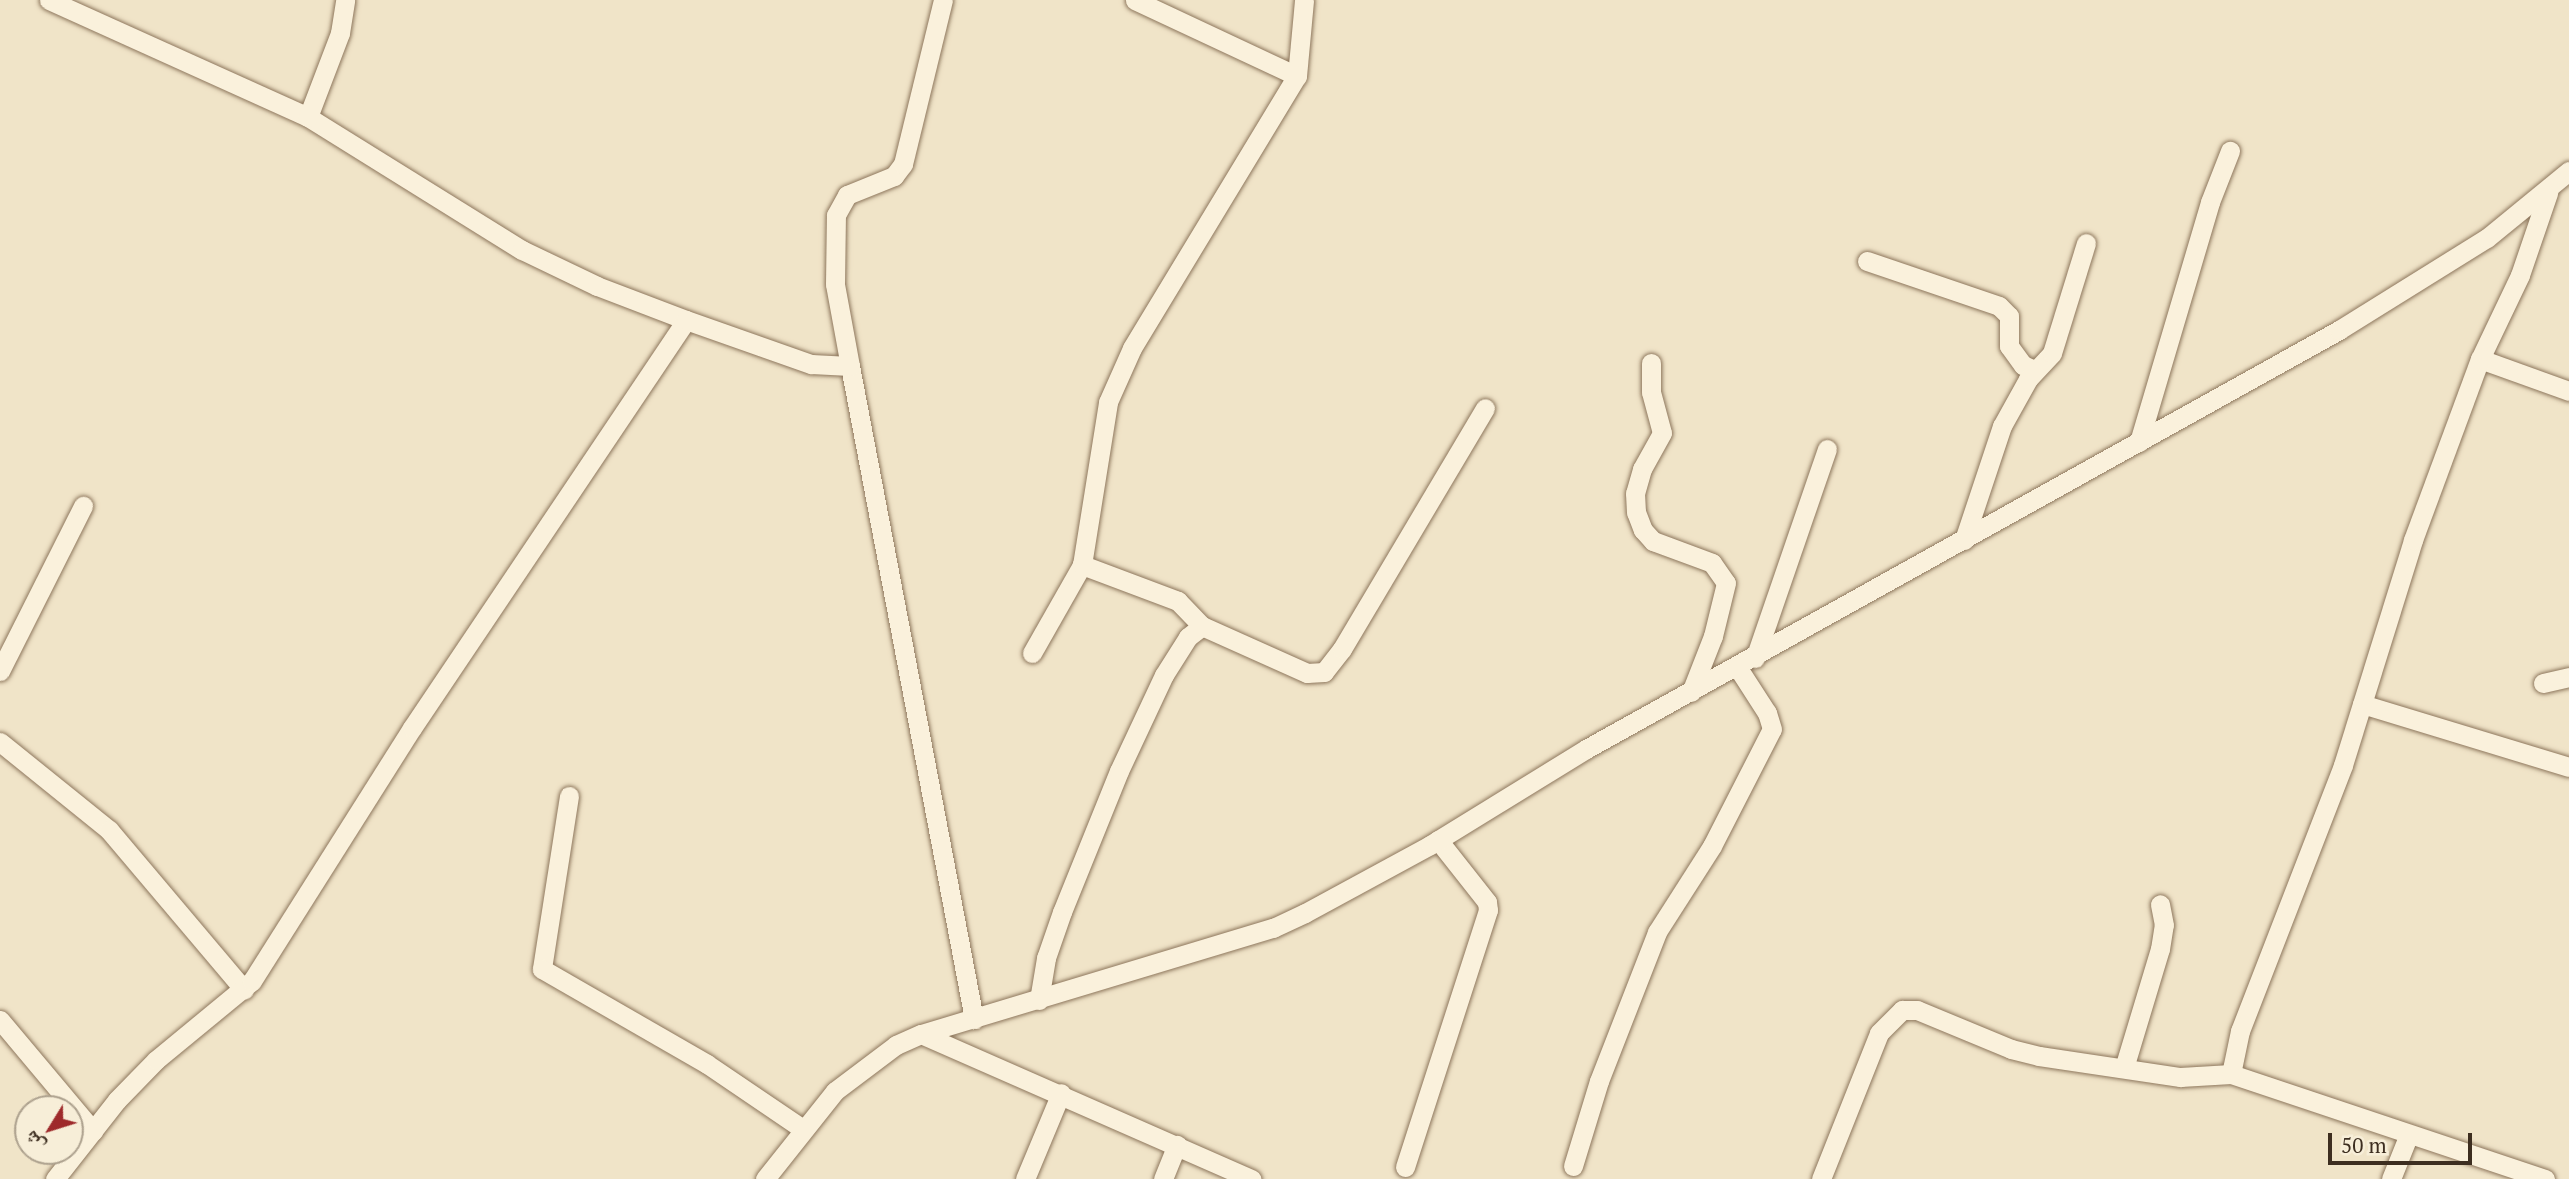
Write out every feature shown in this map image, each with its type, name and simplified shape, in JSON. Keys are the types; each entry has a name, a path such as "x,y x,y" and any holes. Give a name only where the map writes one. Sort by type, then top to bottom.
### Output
{"street":[{"path":"50,0 308,117 522,250 597,286 811,364 850,366"},
{"path":"308,117 340,33 345,0"},
{"path":"943,0 903,164 894,176 847,195 836,215 835,284 974,1019"},
{"path":"1135,0 1297,76"},
{"path":"1032,653 1082,565 1102,424 1115,383 1297,76 1304,0"},
{"path":"2138,442 2210,202 2230,151"},
{"path":"765,1179 803,1129 857,1072 921,1034 1273,928 1438,840 1586,749 1746,663 2339,330 2487,238 2548,193 2569,172"},
{"path":"2231,1074 2240,1031 2301,879 2362,704 2413,540 2480,359 2520,275 2548,193"},
{"path":"1964,540 2002,426 2034,370 2052,353 2085,243"},
{"path":"1867,261 1999,306 2009,316 2009,346 2022,365 2034,370"},
{"path":"55,1179 156,1060 244,990 412,728 686,320"},
{"path":"2480,359 2569,391"},
{"path":"1651,363 1651,392 1662,433 1642,469 1634,493 1636,512 1643,530 1653,541 1712,563 1726,583 1713,636 1691,692"},
{"path":"1082,565 1178,601 1202,626 1307,673 1324,672 1485,408"},
{"path":"1573,1166 1599,1081 1657,932 1712,846 1772,729 1746,663 1827,449"},
{"path":"0,671 83,506"},
{"path":"1039,1000 1046,958 1062,912 1119,771 1164,675 1188,637 1202,626"},
{"path":"2543,683 2569,677"},
{"path":"2362,704 2569,767"},
{"path":"0,742 109,830 244,990"},
{"path":"569,796 542,970 708,1064 803,1129"},
{"path":"1405,1167 1488,910 1487,902 1438,840"},
{"path":"2124,1068 2160,949 2164,925 2160,904"},
{"path":"1821,1179 1879,1033 1902,1010 1917,1010 2011,1049 2180,1077 2231,1074 2545,1179"},
{"path":"3,1028 93,1131"},
{"path":"921,1034 1061,1093 1252,1179"},
{"path":"1024,1179 1061,1093"},
{"path":"2391,1179 2409,1134"},
{"path":"1163,1179 1177,1145"}]}
